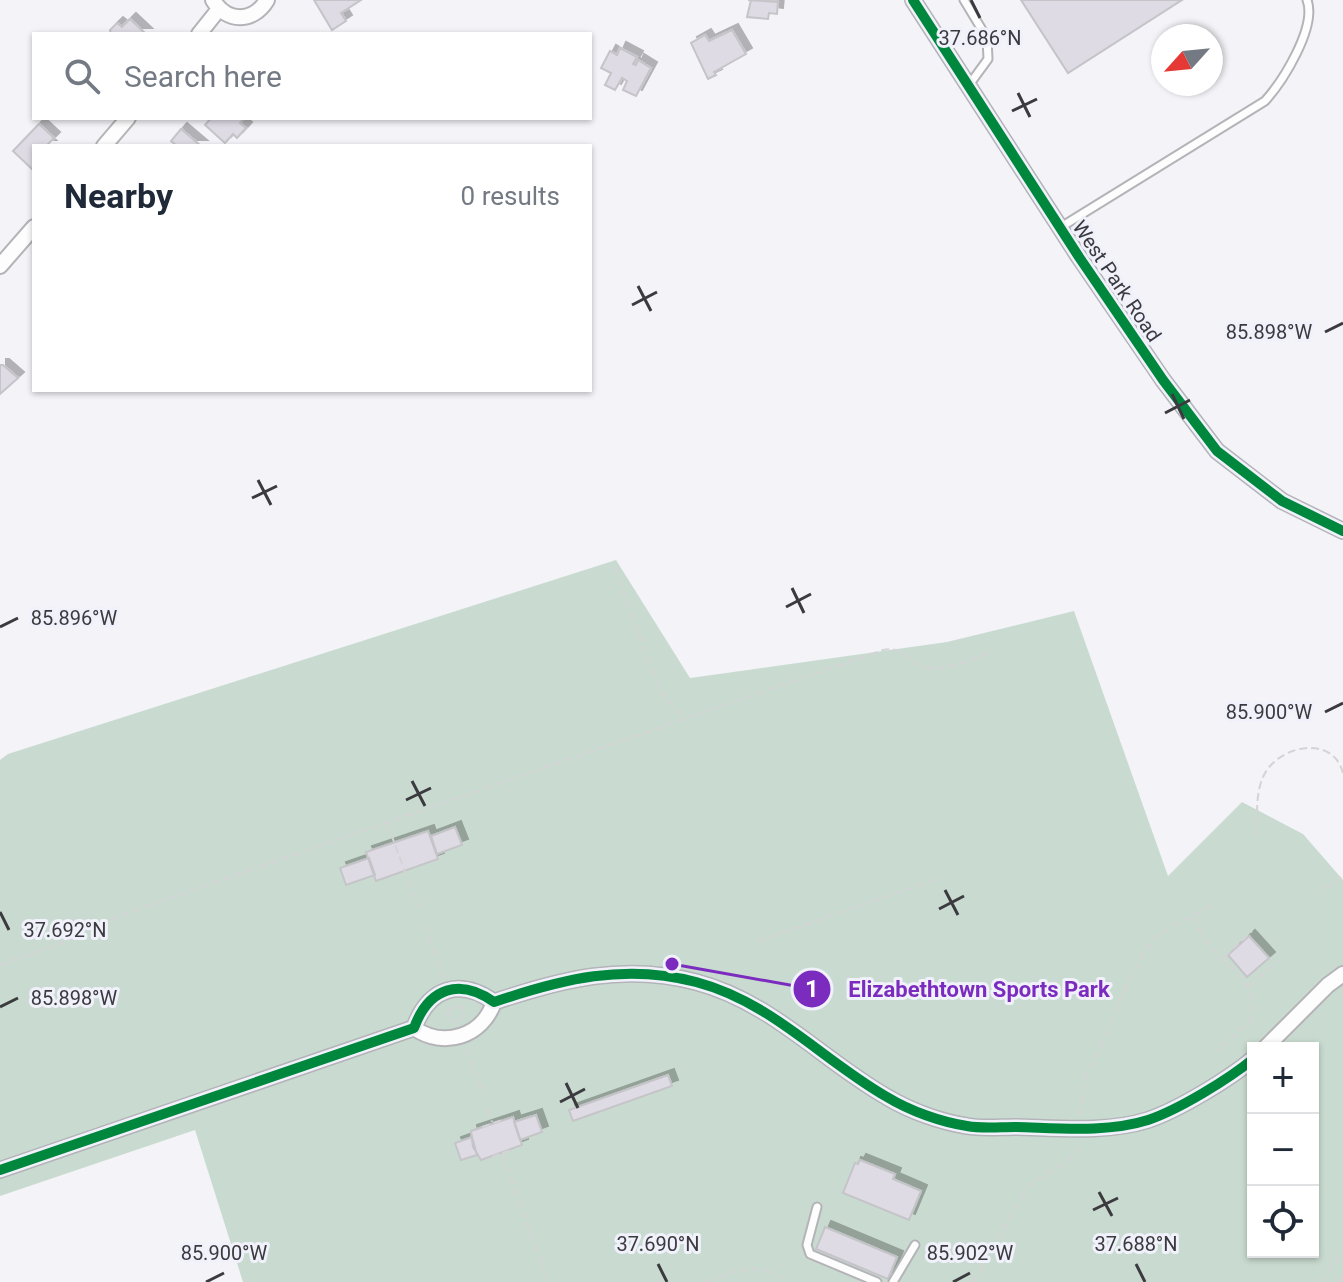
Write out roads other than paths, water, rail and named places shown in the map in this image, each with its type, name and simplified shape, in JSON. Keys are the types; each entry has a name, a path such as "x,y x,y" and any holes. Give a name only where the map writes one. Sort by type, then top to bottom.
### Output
{"street":[{"path":"200,32 216,4 235,18 245,18 262,9 267,0"},
{"name":"West Park Road","path":"913,0 1060,228 1163,380 1217,451 1282,501 1343,531"},
{"path":"106,144 126,120"},
{"path":"0,266 32,229"},
{"path":"414,1028 425,1007 434,997 447,990 461,987 471,989 494,1002 577,977 607,973 661,975 696,982 748,1001 890,1099 916,1111 968,1127 1083,1128 1148,1120 1216,1086 1247,1063"},
{"path":"1271,1042 1343,974"},
{"path":"0,1170 414,1028 434,1037 463,1036 490,1016 494,1002"}],"lane":[{"path":"964,0 987,38 988,59 968,87"},
{"path":"1060,228 1265,101 1276,89 1308,27 1307,0"},
{"path":"817,1207 807,1245 810,1254 877,1282"},
{"path":"893,1282 915,1245"}],"place":[{"name":"Elizabethtown Sports Park","path":"672,964"}]}
